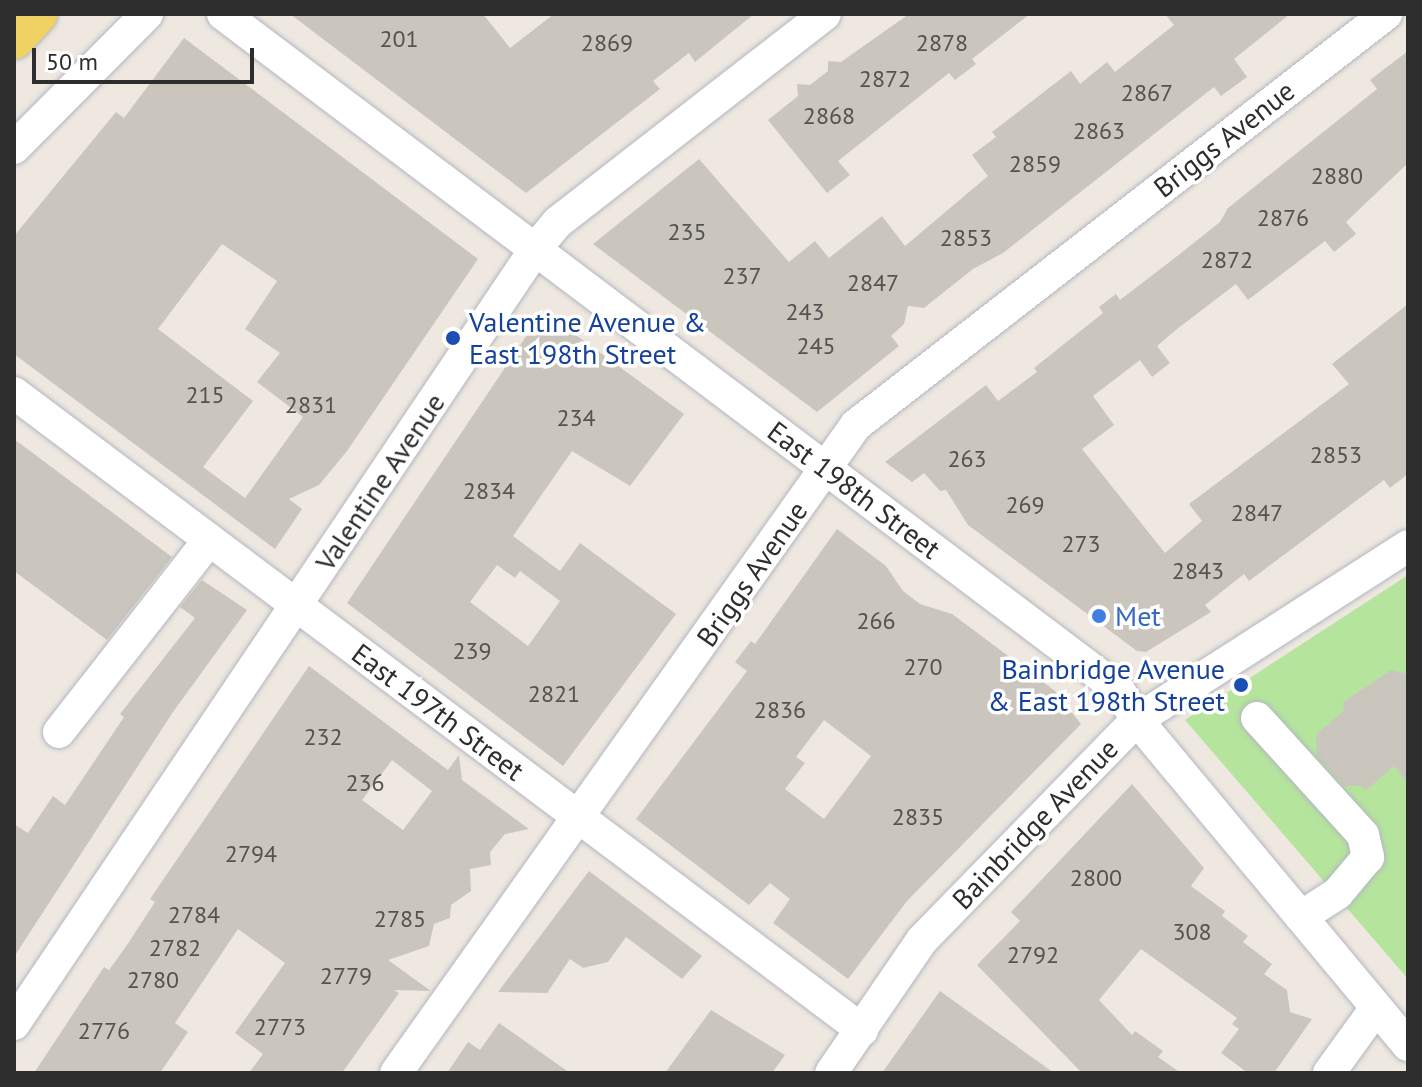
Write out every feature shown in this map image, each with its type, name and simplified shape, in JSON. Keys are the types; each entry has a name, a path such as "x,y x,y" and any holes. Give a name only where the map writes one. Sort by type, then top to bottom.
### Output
{"main road":[{"path":"14,39 37,14"}],"street":[{"path":"14,148 147,14"},
{"name":"East 198th Street","path":"223,14 1118,689 1137,720 1408,1045"},
{"name":"Valentine Avenue","path":"19,1006 297,607 536,248 558,222 825,14"},
{"name":"Briggs Avenue","path":"396,1073 827,470 856,425 1386,14"},
{"name":"East 197th Street","path":"14,393 862,1030"},
{"path":"59,732 208,541"},
{"name":"Bainbridge Avenue","path":"831,1073 922,940 1137,720 1408,546"},
{"path":"1257,718 1363,835 1368,857 1338,893 1301,917"},
{"path":"1329,1073 1376,1008"}],"green space":[{"path":"1408,575 1408,979 1185,720"}],"building":[{"path":"290,14 483,14 510,48 554,14 754,14 695,62 689,53 653,81 660,89 526,193"},
{"path":"909,14 1030,14 972,59 976,64 955,80 949,73 838,161 850,175 827,193 768,120 798,96 797,84 810,85 828,71 828,61 841,62"},
{"path":"1165,14 1290,14 1234,59 1247,77 1221,96 1214,87 1003,253 973,269 924,308 908,306 904,324 891,336 899,346 817,412 593,244 699,159 789,262 815,241 829,258 882,216 905,246 988,176 972,155 996,137 992,132 1071,71 1080,84 1107,62 1115,72 1174,25"},
{"path":"184,38 478,259 347,451 319,485 289,499 302,509 275,549 14,354 14,236 116,112 124,118","holes":["222,244 277,281 245,329 280,353 257,382 303,417 245,498 203,467 253,401 158,329"]},
{"path":"1408,51 1408,163 1346,222 1356,234 1334,252 1325,241 1248,300 1236,284 1177,329 1157,346 1170,363 1152,377 1140,360 1093,396 1114,425 1082,449 1165,553 1202,521 1189,504 1349,384 1332,364 1408,304 1408,474 1390,488 1384,480 1249,581 1244,574 1205,605 1211,612 1146,652 1137,651 968,525 946,490 940,491 924,473 912,482 885,462 986,385 998,401 1037,372 1034,368 1103,313 1099,307 1116,294 1120,300 1220,222 1228,208 1377,89 1370,80"},
{"path":"543,311 684,414 630,486 572,451 513,536 560,571 580,543 676,614 563,766 347,603","holes":["497,565 515,578 520,571 560,601 528,646 470,602"]},
{"path":"14,439 172,557 107,640 14,571"},
{"path":"837,529 886,566 903,591 920,604 952,614 1055,691 1081,724 907,901 848,979 773,923 790,899 770,883 749,905 636,819 747,671 735,662 751,641 755,644","holes":["824,720 871,756 824,819 785,789 805,763 796,757"]},
{"path":"202,580 247,610 173,712 14,957 14,824 28,833 53,796 65,805 124,717 120,714 195,618 180,607"},
{"path":"309,666 448,770 459,755 462,780 529,829 505,834 490,852 491,865 470,869 471,891 451,905 450,918 434,924 429,946 388,960 431,991 394,990 399,993 342,1073 249,1073 263,1054 235,1033 285,963 238,929 175,1023 188,1032 160,1073 34,1073 104,967 109,970 127,945 155,902 150,899","holes":["392,760 432,791 403,830 362,800"]},
{"path":"1391,670 1408,674 1408,783 1394,766 1365,791 1361,786 1344,786 1317,756 1316,735 1344,710 1343,702"},
{"path":"1132,784 1204,868 1191,886 1225,911 1222,916 1248,936 1243,942 1272,964 1264,974 1287,990 1290,1012 1312,1019 1274,1073 1248,1073 1221,1053 1239,1029 1232,1024 1237,1018 1141,949 1099,1000 1132,1035 1135,1031 1163,1051 1158,1057 1181,1073 1082,1073 977,965 1020,921 1011,912"},
{"path":"589,871 702,956 682,979 626,937 608,962 583,968 570,959 547,993 498,992"},
{"path":"940,991 1054,1073 882,1073"},
{"path":"711,1010 785,1055 772,1073 665,1073"},
{"path":"499,1023 570,1073 447,1073 468,1042 480,1050"}],"place":[{"name":"Valentine Avenue & East 198th Street","path":"453,338"},
{"name":"Met","path":"1099,616"},
{"name":"Bainbridge Avenue & East 198th Street","path":"1241,685"}]}
